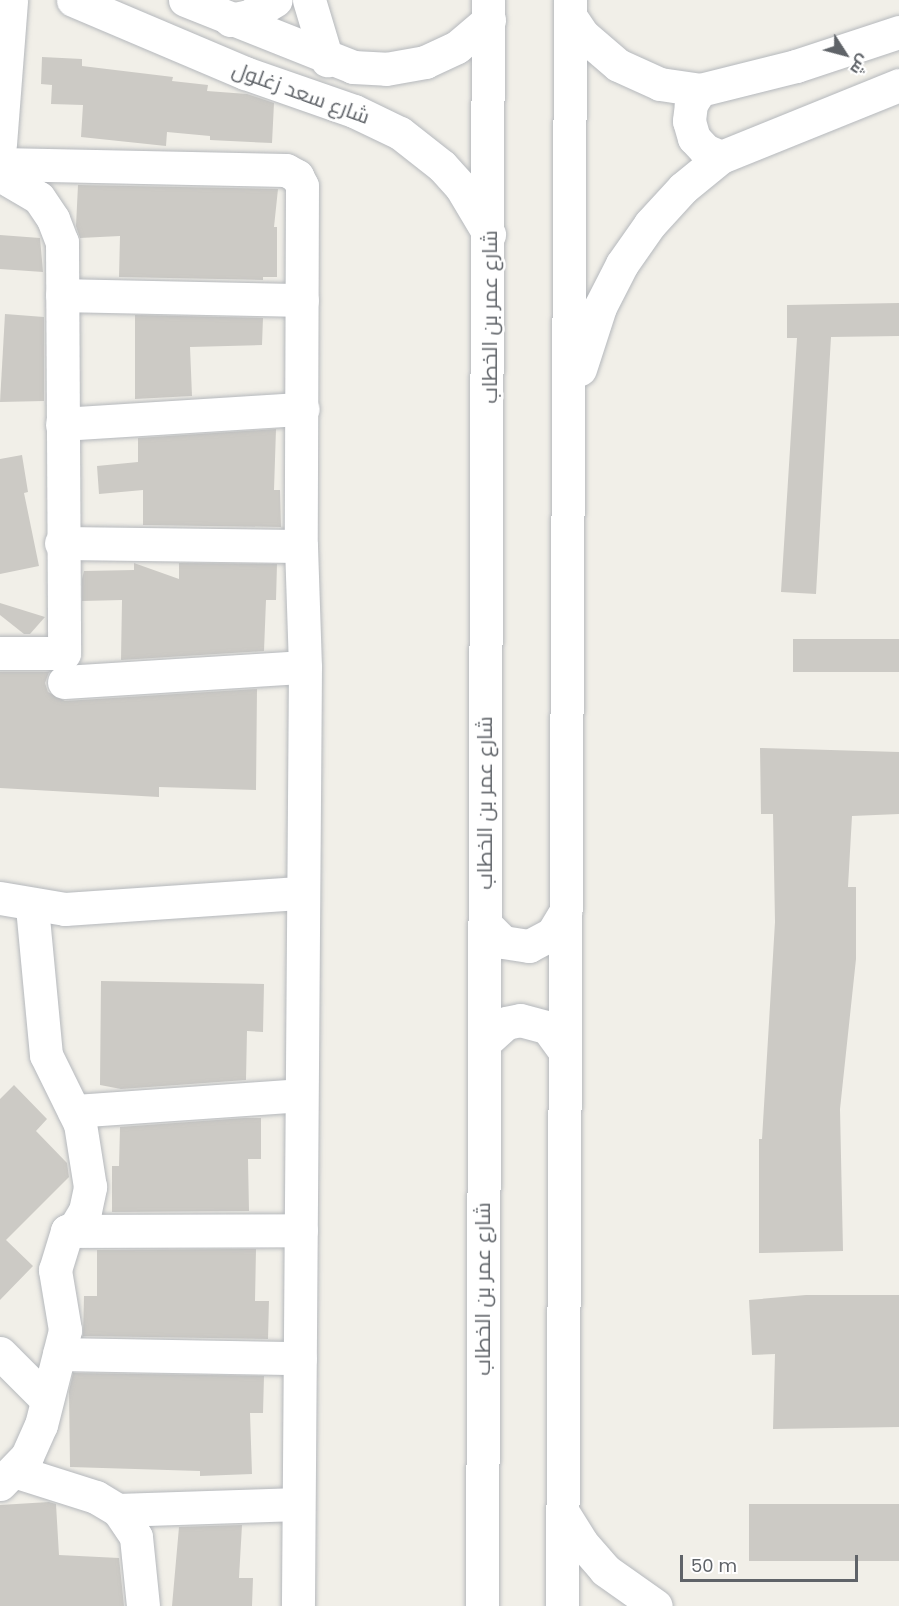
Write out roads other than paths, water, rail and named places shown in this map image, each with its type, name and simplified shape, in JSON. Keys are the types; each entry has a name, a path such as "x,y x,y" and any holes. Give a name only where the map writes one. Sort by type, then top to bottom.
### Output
{"street":[{"path":"0,144 11,0"},
{"name":"شارع سعد زغلول","path":"73,0 117,9 245,73 377,120 421,147 442,166 477,211 490,236"},
{"name":"شارع سعد زغلول","path":"185,0 327,60 353,67 386,69 439,57 488,10"},
{"path":"230,20 249,16 276,0"},
{"path":"309,0 327,60"},
{"path":"570,8 583,35 618,65 660,84 700,90 758,78 899,32"},
{"path":"562,1606 570,8"},
{"name":"شارع عمر بن الخطاب","path":"482,1606 490,236 488,10"},
{"path":"377,120 387,96 386,69"},
{"path":"569,423 583,353 600,307 622,264 650,224 683,188 721,157 899,85"},
{"path":"700,90 691,104 692,129 705,150 721,157"},
{"path":"0,164 292,172 302,186 301,546 305,667 300,1095 298,1606"},
{"path":"0,175 39,198 53,219 62,242 61,543 64,653 0,653"},
{"path":"62,295 302,300"},
{"path":"62,424 303,409"},
{"path":"61,543 301,546"},
{"path":"64,682 305,667"},
{"path":"0,898 32,906 65,909 302,893"},
{"path":"32,906 46,1055 74,1111 87,1156 90,1187 84,1211 74,1229 67,1231"},
{"path":"485,924 503,942 529,946 552,934 565,912"},
{"path":"485,1042 506,1023 534,1021 552,1032 564,1050"},
{"path":"74,1111 300,1095"},
{"path":"67,1231 301,1230"},
{"path":"67,1231 55,1270 66,1330 32,1446 7,1477 96,1497 118,1510 136,1537 143,1606"},
{"path":"0,1353 46,1399"},
{"path":"59,1354 300,1358"},
{"path":"118,1510 298,1504"},
{"path":"561,1511 581,1542 605,1570 656,1606"}]}
